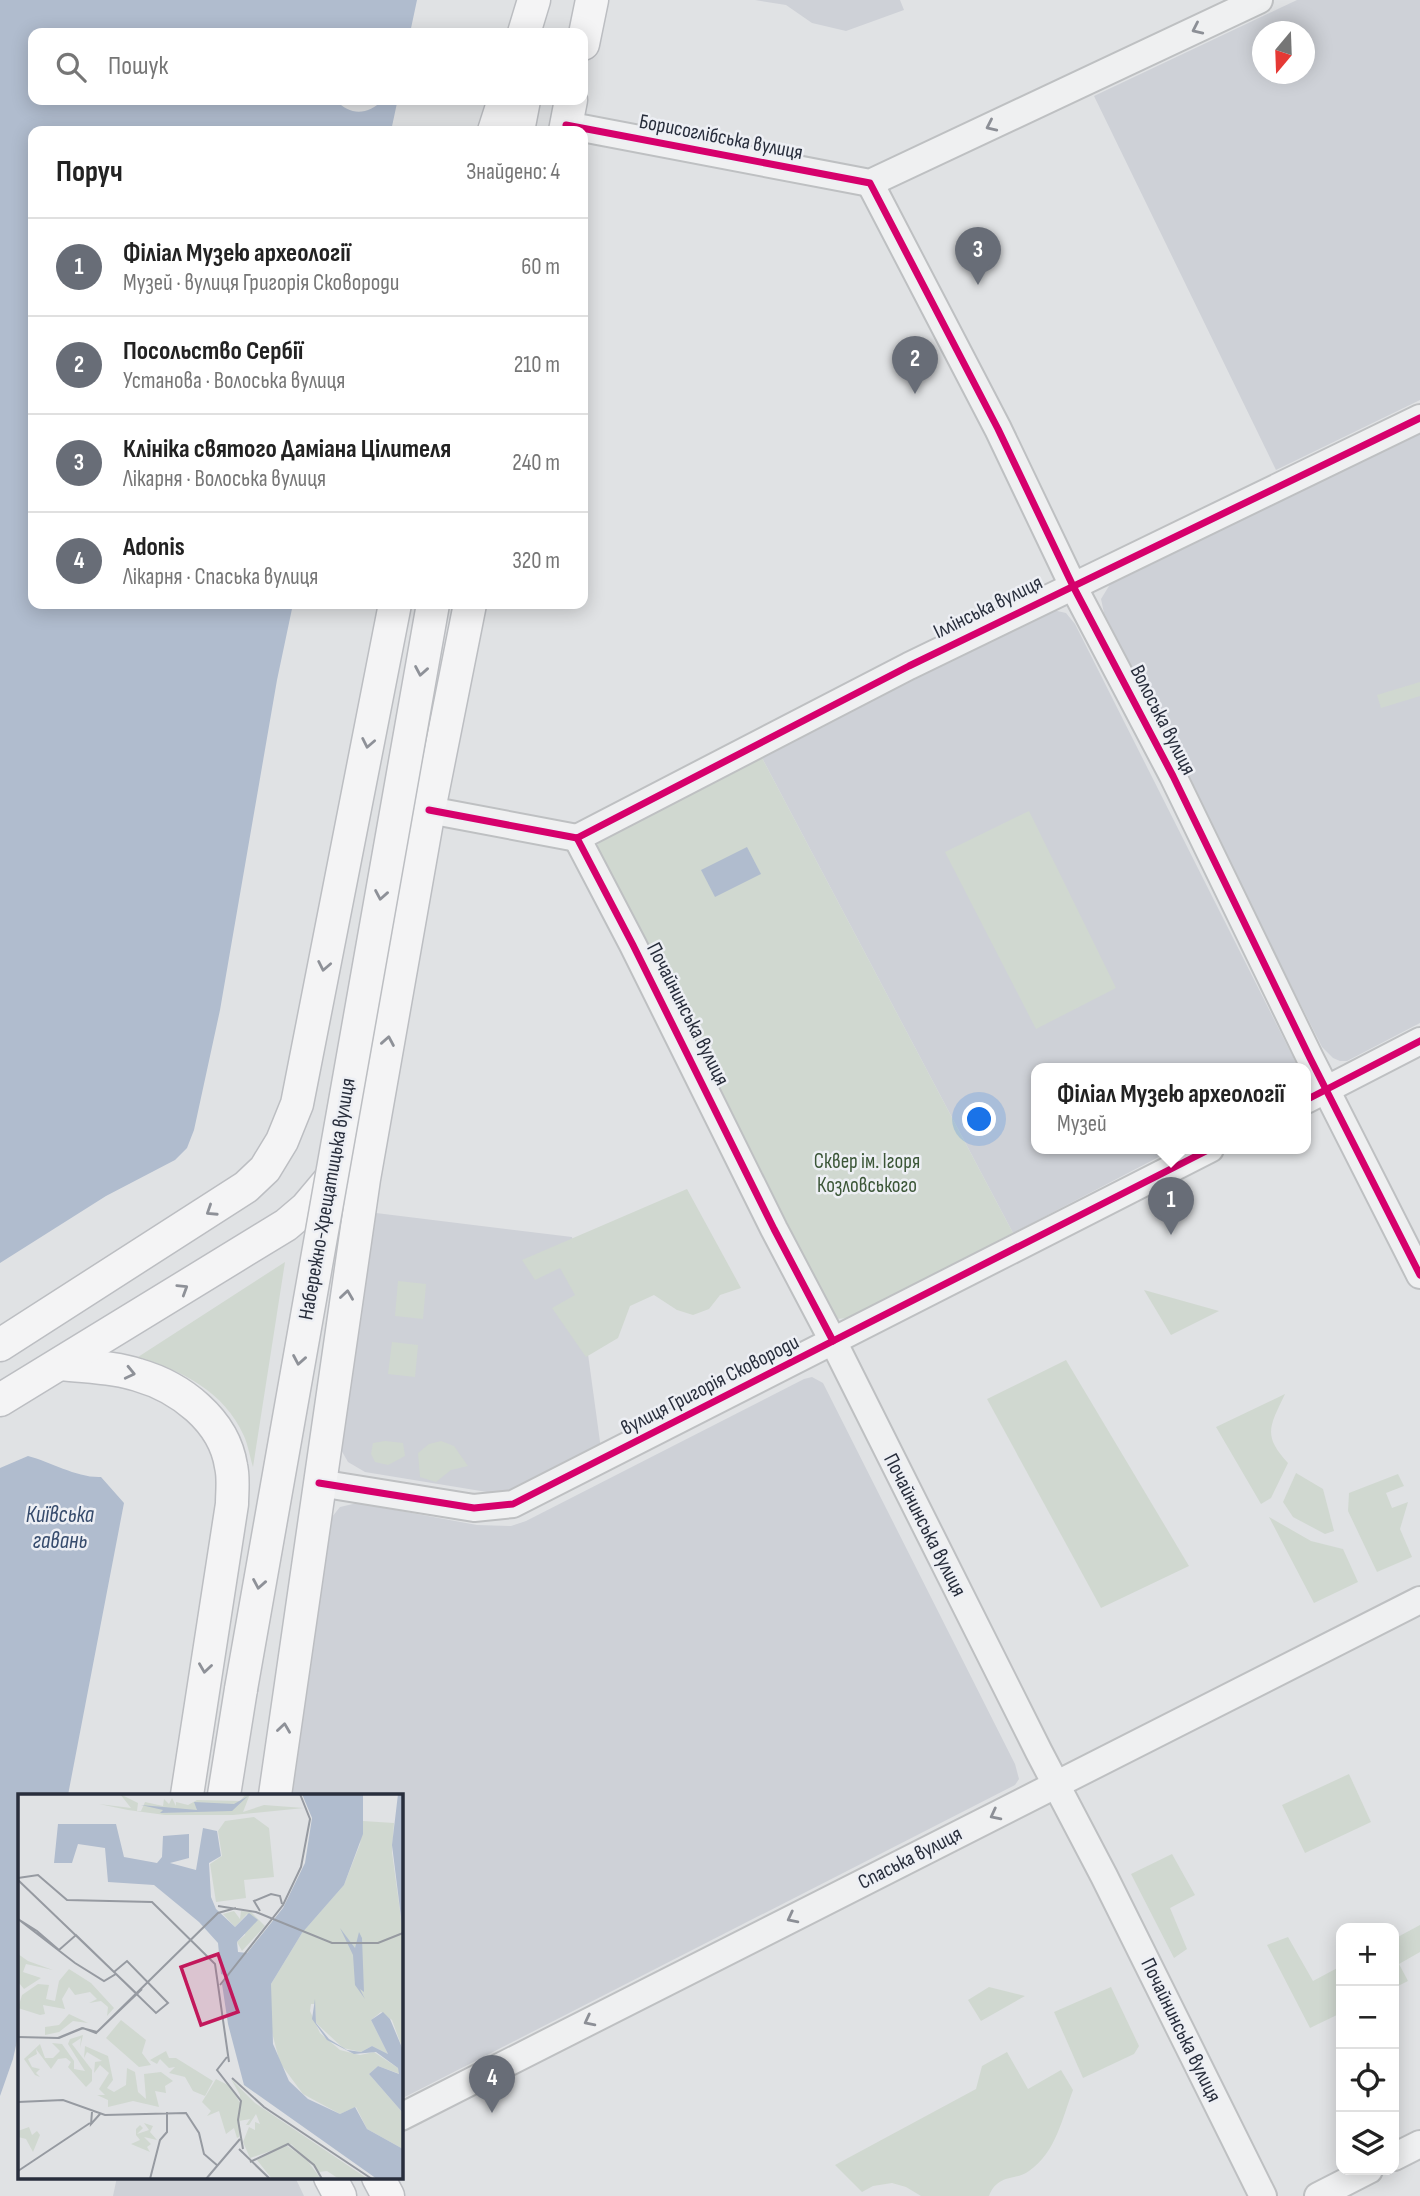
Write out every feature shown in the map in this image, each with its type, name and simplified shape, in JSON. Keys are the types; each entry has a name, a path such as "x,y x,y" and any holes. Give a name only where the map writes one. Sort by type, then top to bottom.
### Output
{"main road":[{"path":"526,28 534,0"},
{"path":"538,28 544,0"},
{"path":"586,28 592,0"},
{"path":"496,126 502,105"},
{"path":"519,126 523,105"},
{"path":"0,1345 225,1202 265,1169 282,1141 297,1104 394,609"},
{"name":"Набережно-Хрещатицька вулиця","path":"224,1794 240,1689 431,609"},
{"name":"Набережно-Хрещатицька вулиця","path":"275,1794 376,1108 429,810 469,609"},
{"path":"0,1400 296,1216 332,1179 376,1108"},
{"path":"58,1366 138,1374 165,1385 192,1403 212,1424 227,1447 232,1468 232,1504 187,1794"},
{"path":"331,2178 340,2196"},
{"path":"379,2178 388,2196"}],"street":[{"path":"870,183 1259,0"},
{"name":"Борисоглібська вулиця","path":"567,119 870,183"},
{"name":"Волоська вулиця","path":"870,183 998,429 1073,586 1160,751 1302,1063"},
{"name":"Іллінська вулиця","path":"577,838 850,696 1420,418"},
{"path":"429,810 577,838"},
{"name":"Почайнинська вулиця","path":"577,838 1104,1876 1263,2196"},
{"path":"1316,1094 1420,1041"},
{"name":"Волоська вулиця","path":"1316,1094 1420,1275"},
{"name":"вулиця Григорія Сковороди","path":"319,1483 474,1508 513,1504 1200,1154"},
{"name":"Спаська вулиця","path":"402,2116 1420,1600"},
{"path":"1399,2154 1420,2144"},
{"path":"1318,2196 1359,2175"}],"shaded area":[{"path":"755,0 900,0 904,10 846,31 812,23 786,5"},
{"path":"1297,0 1420,0 1420,400 1276,470 1094,96 1252,21 1252,84 1315,84 1315,21 1253,21"},
{"path":"1420,433 1420,1023 1347,1061 1340,1061 1322,1047 1104,613 1101,599 1112,581"},
{"path":"1053,610 1066,613 1075,624 1296,1063 1031,1063 1031,1154 1164,1154 1013,1233 761,756"},
{"path":"376,1213 572,1237 601,1449 524,1485 502,1492 487,1492 365,1472 348,1462 340,1448 340,1438"},
{"path":"812,1377 823,1383 1015,1764 1019,1779 1015,1785 402,2098 402,1794 286,1794 328,1522 340,1507 357,1503 477,1525 511,1526 526,1521"},
{"path":"117,2178 295,2178 304,2196 113,2196"}],"green space":[{"path":"1420,682 1420,696 1381,708 1377,695"},
{"name":"Сквер ім. Ігоря Козловського","path":"761,756 1013,1233 850,1318 835,1319 828,1315 596,854 598,844 606,835"},
{"path":"1029,811 1116,988 1036,1029 945,852"},
{"path":"687,1189 741,1288 720,1295 709,1309 693,1315 677,1310 654,1295 630,1306 618,1338 586,1357 552,1308 575,1295 560,1268 535,1280 522,1260"},
{"path":"285,1262 253,1467 236,1420 213,1395 186,1376 138,1357"},
{"path":"398,1281 426,1284 423,1319 395,1316"},
{"path":"1144,1290 1219,1311 1171,1335"},
{"path":"392,1342 418,1345 415,1377 388,1374"},
{"path":"1066,1360 1189,1566 1101,1608 987,1399"},
{"path":"1285,1394 1271,1430 1274,1445 1288,1463 1271,1498 1261,1504 1216,1427"},
{"path":"441,1441 454,1446 468,1466 451,1470 436,1482 420,1477 418,1453 429,1444"},
{"path":"373,1443 403,1443 405,1456 388,1465 375,1462 371,1454"},
{"path":"1296,1473 1323,1489 1334,1531 1325,1534 1293,1517 1283,1502"},
{"path":"1398,1474 1404,1486 1386,1493 1392,1508 1408,1502 1400,1529 1412,1557 1377,1572 1348,1511 1349,1493"},
{"path":"1269,1517 1311,1541 1343,1549 1358,1582 1314,1603"},
{"path":"1349,1774 1371,1822 1305,1853 1282,1805"},
{"path":"1172,1854 1195,1895 1170,1908 1187,1949 1174,1958 1131,1874"},
{"path":"1420,1925 1420,1952 1399,1964 1399,1936"},
{"path":"1288,1937 1313,1981 1336,1969 1336,2015 1310,2028 1267,1945"},
{"path":"1399,1964 1408,1981 1399,1986"},
{"path":"989,1987 1025,1996 981,2021 968,2000"},
{"path":"1111,1987 1139,2046 1134,2054 1083,2078 1054,2012"},
{"path":"1007,2052 1028,2089 1061,2070 1073,2090 1052,2145 1029,2171 997,2184 989,2196 921,2196 892,2183 873,2186 862,2192 835,2165 976,2089 982,2066"}],"water":[{"path":"0,0 417,0 411,28 28,28 28,105 341,105 359,112 377,105 397,105 392,126 28,126 28,609 292,609 277,680 220,1010 194,1130 187,1148 175,1160 106,1196 0,1263"},
{"path":"747,847 761,874 715,897 701,870"},
{"name":"Київська гавань","path":"28,1456 73,1472 101,1477 124,1503 68,1794 18,1794 18,2036 0,2096 0,1468"}],"cycle path":[{"path":"566,125 571,126"},
{"path":"588,129 870,183 998,429 1073,586 1173,776 1310,1058 1420,1275"},
{"path":"577,838 909,666 1420,418"},
{"path":"429,810 577,838"},
{"path":"577,838 833,1341"},
{"path":"1311,1097 1420,1041"},
{"path":"319,1483 474,1508 513,1504 1200,1154"}],"place":[{"name":"Клініка святого Даміана Цілителя","path":"978,285"},
{"name":"Посольство Сербії","path":"915,394"},
{"name":"Філіал Музею археології","path":"1171,1235"},
{"name":"Adonis","path":"492,2113"}]}
